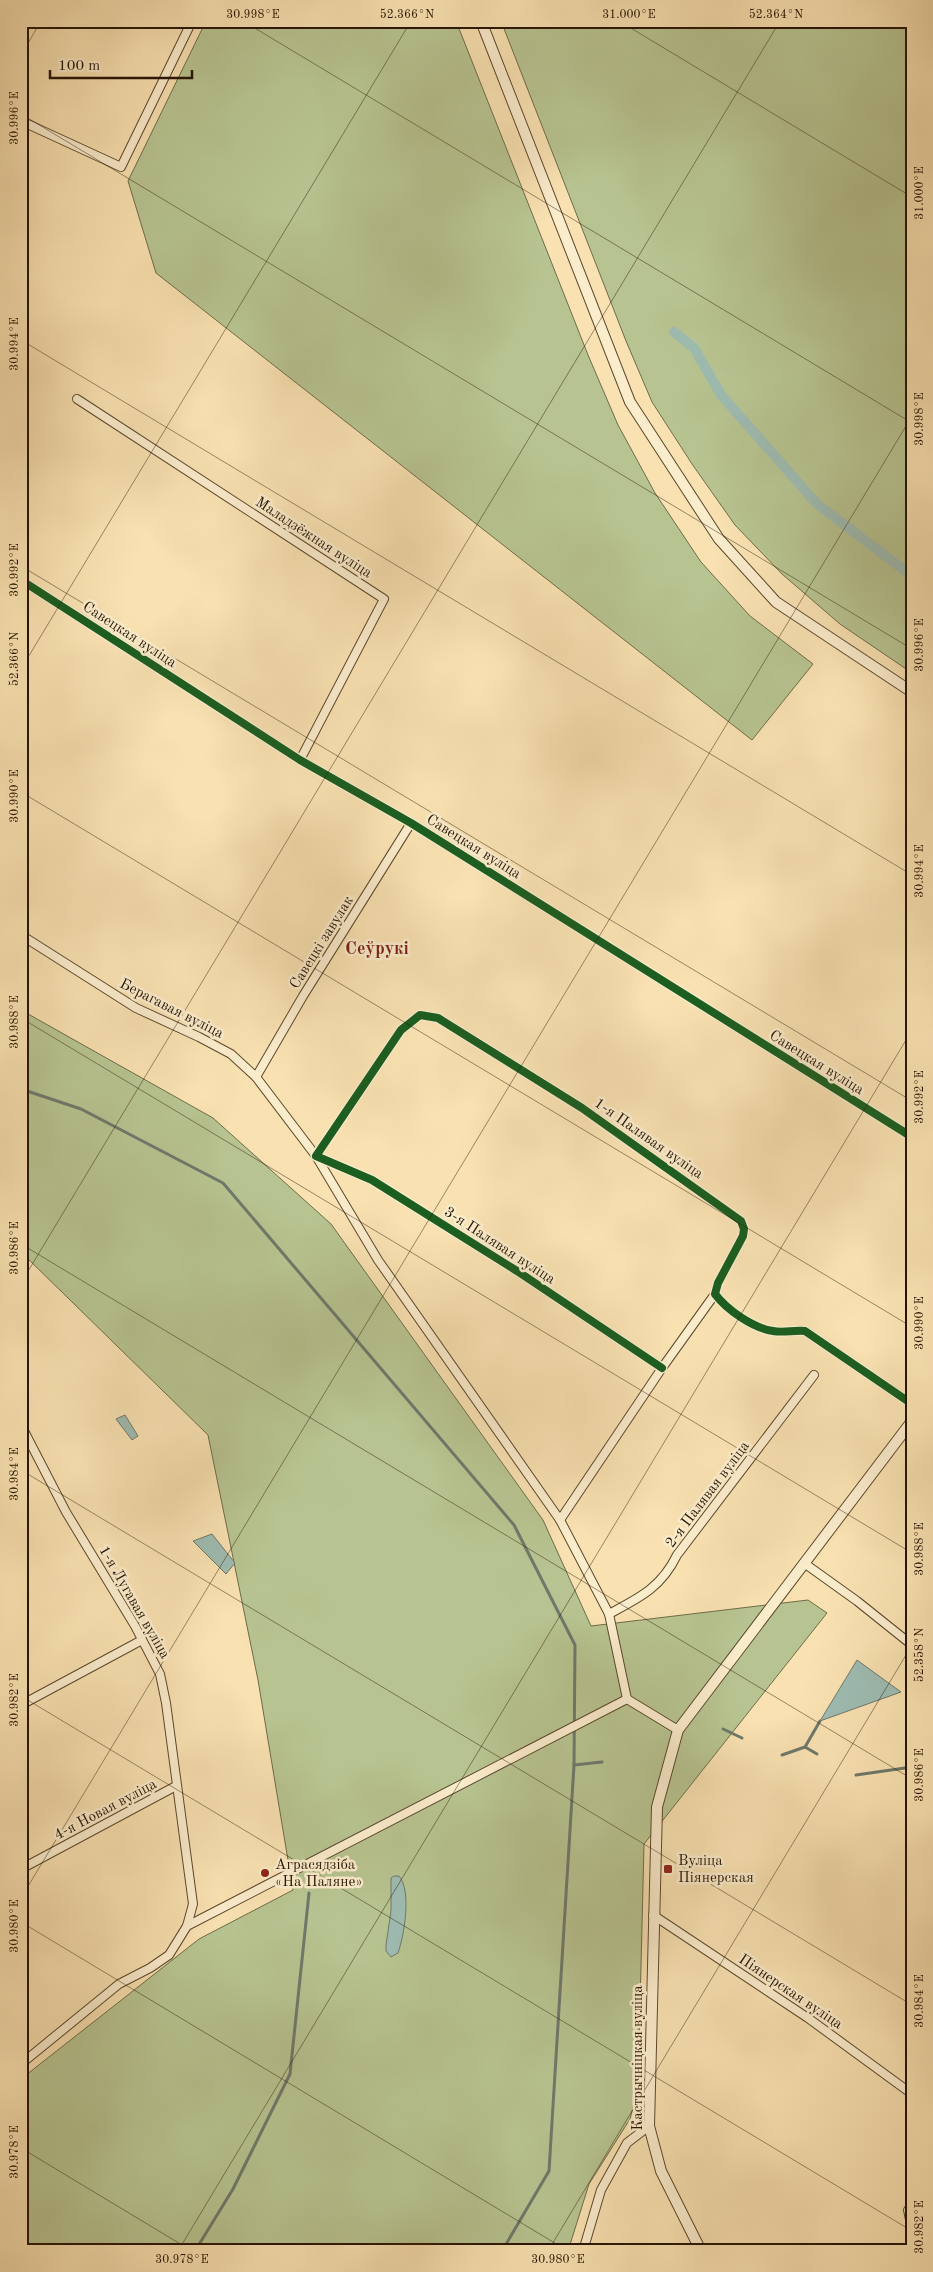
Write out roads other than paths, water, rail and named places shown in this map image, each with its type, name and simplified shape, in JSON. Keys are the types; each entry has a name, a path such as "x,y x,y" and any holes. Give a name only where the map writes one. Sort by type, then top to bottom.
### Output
{"street":[{"path":"21,121 121,167 192,21"},
{"path":"481,21 630,402 720,539 776,602 912,692"},
{"name":"Маладзёжная вуліца","path":"77,400 384,599 300,760"},
{"name":"Савецкая вуліца","path":"21,580 300,760 411,823 912,1137"},
{"name":"Савецкі завулак","path":"256,1077 303,996 411,823"},
{"name":"Берагавая вуліца","path":"21,935 136,1008 231,1054 256,1077 316,1156 378,1260 560,1520 609,1614 627,1700"},
{"name":"1-я Палявая вуліца","path":"316,1156 401,1030 420,1015 438,1018 582,1108 741,1221 744,1229 743,1236 718,1282 715,1294 662,1368 560,1520"},
{"name":"3-я Палявая вуліца","path":"316,1156 372,1180 517,1271 662,1368"},
{"path":"715,1294 722,1304 760,1328 775,1332 791,1329 805,1330 912,1404"},
{"name":"2-я Палявая вуліца","path":"609,1614 647,1595 669,1571 676,1555 814,1375"},
{"path":"21,2064 119,1984 150,1968 168,1955 187,1926 627,1700 678,1730 912,1421"},
{"name":"1-я Лугавая вуліца","path":"21,1425 66,1512 110,1582 160,1674 166,1702 192,1904 187,1926"},
{"path":"804,1563 912,1645"},
{"path":"22,1702 142,1640"},
{"name":"Кастрычніцкая вуліца","path":"678,1730 656,1807 650,2126 661,2171 701,2251"},
{"name":"4-я Новая вуліца","path":"21,1870 176,1786"},
{"name":"Піянерская вуліца","path":"653,1915 808,2018 912,2094"},
{"path":"583,2251 602,2190 614,2166 627,2143 650,2126"},
{"path":"912,2205 908,2210 912,2229"}],"water":[{"path":"125,1415 138,1436 132,1440 116,1419"},
{"path":"212,1534 235,1563 226,1574 193,1541"},
{"path":"857,1660 901,1692 820,1721"},
{"path":"399,1876 403,1883 406,1914 398,1953 391,1957 386,1951 386,1945 391,1911 391,1878"}],"waterway":[{"path":"674,332 694,348 721,395 817,504 912,576"},
{"path":"21,1089 81,1109 223,1183 514,1525 575,1645 574,1765 549,2171 502,2251"},
{"path":"782,1755 805,1747 820,1721"},
{"path":"723,1729 742,1738"},
{"path":"805,1747 817,1754"},
{"path":"574,1765 602,1762"},
{"path":"856,1775 912,1767"},
{"path":"195,2251 233,2189 290,2074 309,1893"}],"place":[{"name":"Вуліца Піянерская","path":"668,1869"},
{"name":"Аграсядзіба «На Паляне»","path":"265,1873"}],"district":[{"name":"Сеўрукі","path":"377,948"}]}
